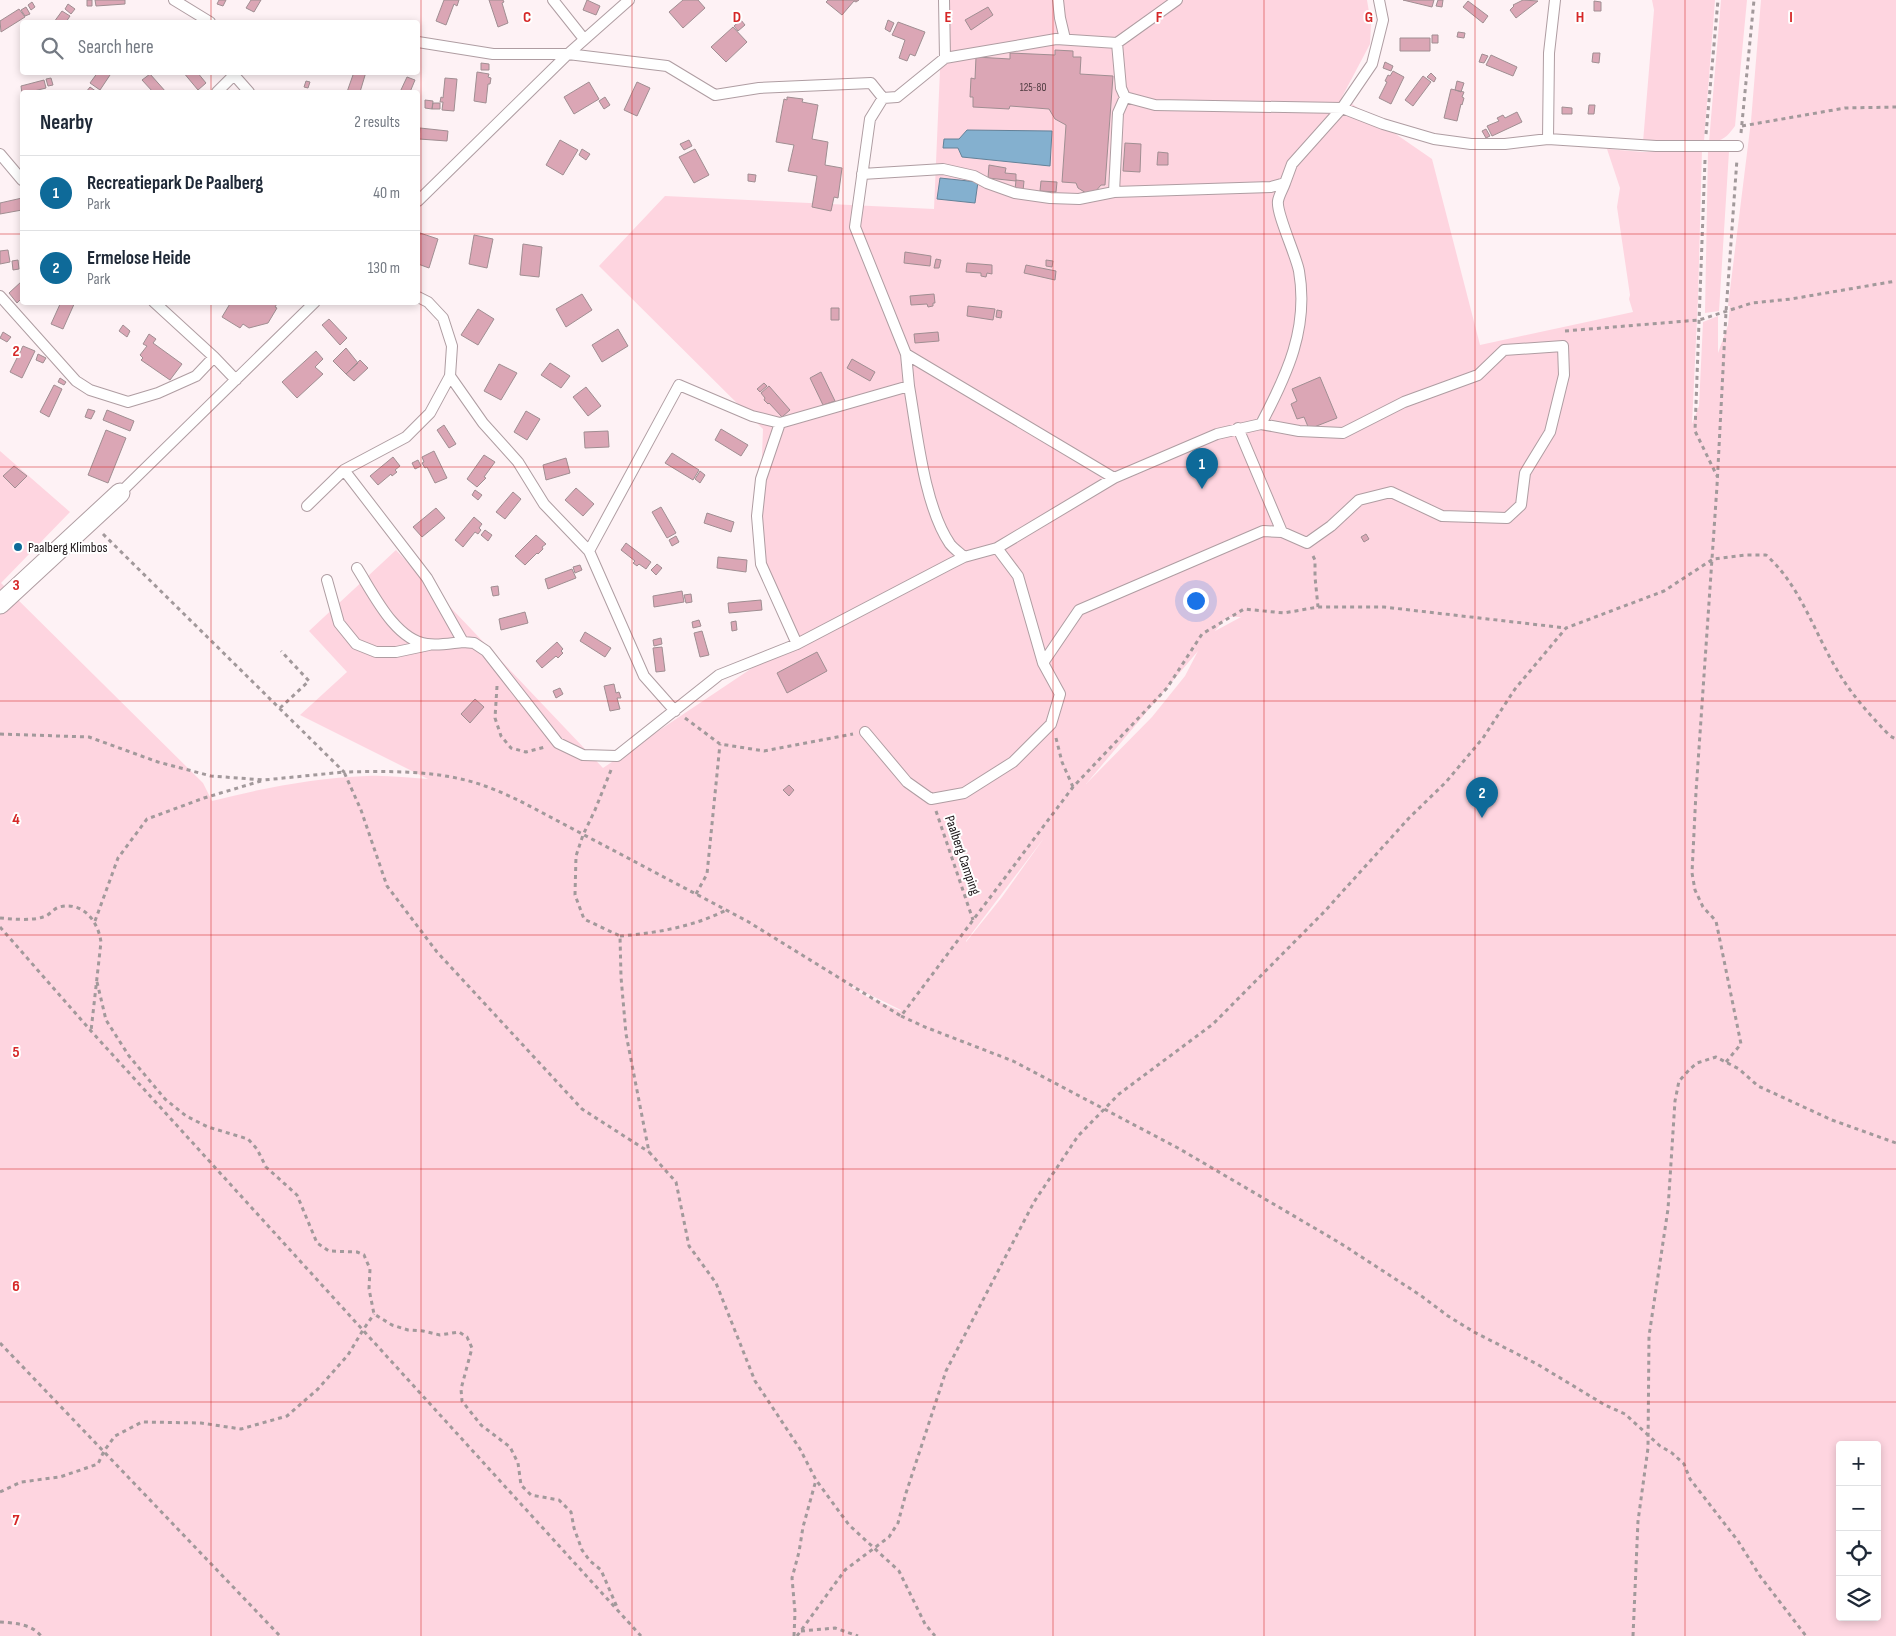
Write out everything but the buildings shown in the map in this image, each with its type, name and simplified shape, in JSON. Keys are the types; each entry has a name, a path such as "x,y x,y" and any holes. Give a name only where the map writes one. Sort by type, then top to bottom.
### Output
{"street":[{"path":"0,604 120,493"}],"lane":[{"path":"174,0 207,20"},
{"path":"554,0 584,39"},
{"path":"420,199 568,54 629,0"},
{"path":"944,0 946,58"},
{"path":"1058,0 1065,39"},
{"path":"883,98 897,96 946,58 1056,39 1117,43 1177,0"},
{"path":"1261,424 1278,392 1291,358 1302,314 1298,270 1277,202 1292,164 1342,108 1372,64 1383,20 1380,0"},
{"path":"1548,139 1550,53 1555,0"},
{"path":"420,42 493,54 568,54 667,66 715,95 759,88 871,83 883,98"},
{"path":"1117,43 1121,88 1126,96 1156,105 1342,108 1383,124 1434,139 1472,144 1505,144 1548,139 1656,146 1738,146"},
{"path":"219,90 233,75"},
{"path":"235,75 247,90"},
{"path":"1114,192 1118,113 1126,96"},
{"path":"883,98 870,119 855,227 906,354 909,386 921,458 937,520 951,545 964,557"},
{"path":"0,154 20,178"},
{"path":"862,174 943,169 974,176 1015,193 1050,198 1079,199 1114,192 1271,187 1285,183"},
{"path":"0,296 76,381 90,390 128,402 158,393 196,376 214,357"},
{"path":"307,506 344,470 406,437 430,413 450,376 452,346 443,318 428,302 420,298"},
{"path":"157,305 236,380"},
{"path":"120,493 313,305"},
{"path":"327,580 339,623 356,644 376,652 396,652 429,645 474,643 486,651 558,743 583,755 617,756 719,675 797,644 964,557 997,548 1114,478 1216,434 1238,428 1261,424 1299,431 1343,433 1404,402 1478,375 1504,350 1562,346 1564,375 1550,432 1525,473 1521,505 1507,518 1442,516 1391,492 1359,500 1331,526 1307,543 1282,532 1263,531 1079,610 1043,664"},
{"path":"906,354 1114,478"},
{"path":"450,376 483,422 518,462 544,504 589,551 644,676 675,710"},
{"path":"589,551 679,385 752,416 780,424 909,386"},
{"path":"780,424 761,479 758,516 760,564 797,644"},
{"path":"1238,428 1282,532"},
{"path":"344,470 427,578 463,642"},
{"path":"865,732 907,782 931,799 964,793 1013,762 1051,724 1060,694 1043,664 1018,576 997,548"},
{"path":"357,568 390,619 415,641 429,645"}],"path":[{"path":"1717,476 1695,431 1705,145 1718,0"},
{"path":"1742,126 1845,108 1896,106"},
{"path":"1562,346 1564,331 1699,320 1752,303 1790,299 1896,281"},
{"path":"1726,312 1713,559 1703,676 1692,873 1695,890 1703,907 1716,921 1741,1044 1726,1062"},
{"path":"90,521 344,772 361,810 387,886 437,952 582,1109 649,1152 676,1182 689,1246 716,1283 755,1381 800,1448 816,1480 849,1525 899,1571 925,1624 935,1636"},
{"path":"1307,543 1315,560 1318,607"},
{"path":"901,1016 1073,787 1167,688 1202,634 1244,609 1284,613 1318,607 1384,607 1566,628 1664,591 1713,559 1746,555 1766,555 1790,581 1833,664 1859,704 1890,736 1896,739"},
{"path":"795,1636 845,1570 889,1537 898,1523 946,1371 1034,1202 1078,1136 1119,1094 1213,1024 1324,912 1409,818 1446,782 1483,738 1515,690 1566,628"},
{"path":"280,708 309,680 281,651"},
{"path":"498,666 495,718 501,736 511,748 526,752 558,743"},
{"path":"675,710 720,744 764,751 865,732"},
{"path":"1051,724 1062,762 1073,787"},
{"path":"0,734 89,737 158,762 211,776 264,780 344,772 384,772 463,780 485,786 520,802 726,910 827,969 901,1016 1013,1061 1178,1148 1282,1208 1420,1295 1474,1332 1537,1364 1605,1405 1625,1414 1660,1446 1672,1453 1684,1464 1690,1480 1738,1541 1760,1576 1806,1636"},
{"path":"696,894 707,874 720,744"},
{"path":"617,756 576,856 575,895 584,919 620,936 650,933 689,924 708,919 726,910"},
{"path":"95,921 118,858 147,819 204,798 264,780"},
{"name":"Paalberg Camping","path":"931,799 973,920"},
{"path":"0,918 43,918 58,907 70,907 80,909 95,921 101,942 91,1031"},
{"path":"0,927 91,1031 641,1636"},
{"path":"620,936 621,977 626,1034 649,1152"},
{"path":"0,1492 22,1482 60,1477 98,1464 104,1451 115,1436 142,1422 201,1423 241,1429 287,1416 318,1388 348,1355 374,1314 369,1289 370,1268 364,1255 357,1252 329,1251 317,1244 298,1195 266,1167 257,1148 248,1139 208,1126 186,1116 165,1099 129,1056 106,1020 97,982"},
{"path":"1633,1636 1638,1521 1648,1448 1649,1336 1668,1209 1675,1101 1679,1081 1697,1064 1716,1057 1739,1069 1758,1086 1832,1120 1896,1143"},
{"path":"374,1314 392,1325 408,1330 440,1335 460,1332 467,1337 472,1348 461,1388 462,1401 481,1425 510,1447 518,1463 521,1485 531,1495 559,1500 571,1512 574,1528 582,1550 601,1570 620,1612"},
{"path":"0,1343 280,1636"},
{"path":"795,1636 792,1578 816,1480"},
{"path":"0,1622 14,1623 36,1630 41,1636"},
{"path":"800,1631 835,1628 858,1636"}],"shaded area":[{"path":"943,0 1367,0 1371,24 1370,44 1342,97 1432,159 1480,345 1633,312 1629,299 1630,295 1617,207 1620,188 1607,149 1643,152 1702,150 1692,424 1699,406 1703,322 1718,316 1718,353 1728,325 1730,306 1728,306 1751,121 1761,0 1896,0 1896,1636 0,1636 0,451 70,512 1,583 203,783 212,801 270,788 328,779 390,776 428,779 300,715 347,672 309,631 396,550 603,768 791,642 758,560 763,429 599,266 665,196 934,209","holes":["1227,617 1241,617 1215,631","1198,651 1185,676 1152,717 1086,784","1044,838 1002,897 966,942 966,941","844,982 901,1011 865,996"]},
{"path":"1652,0 1715,0 1704,141 1643,142 1654,10"},
{"path":"1721,0 1747,0 1735,126 1724,138 1709,142"},
{"path":"1708,150 1729,151 1719,311 1705,313"}],"water":[{"path":"967,130 1052,131 1050,166 962,157 958,148 943,148 944,139 959,139"},
{"path":"940,178 978,182 975,203 937,199"}],"place":[{"name":"Recreatiepark De Paalberg","path":"1202,489"},
{"name":"Paalberg Klimbos","path":"18,547"},
{"name":"Ermelose Heide","path":"1482,818"}]}
